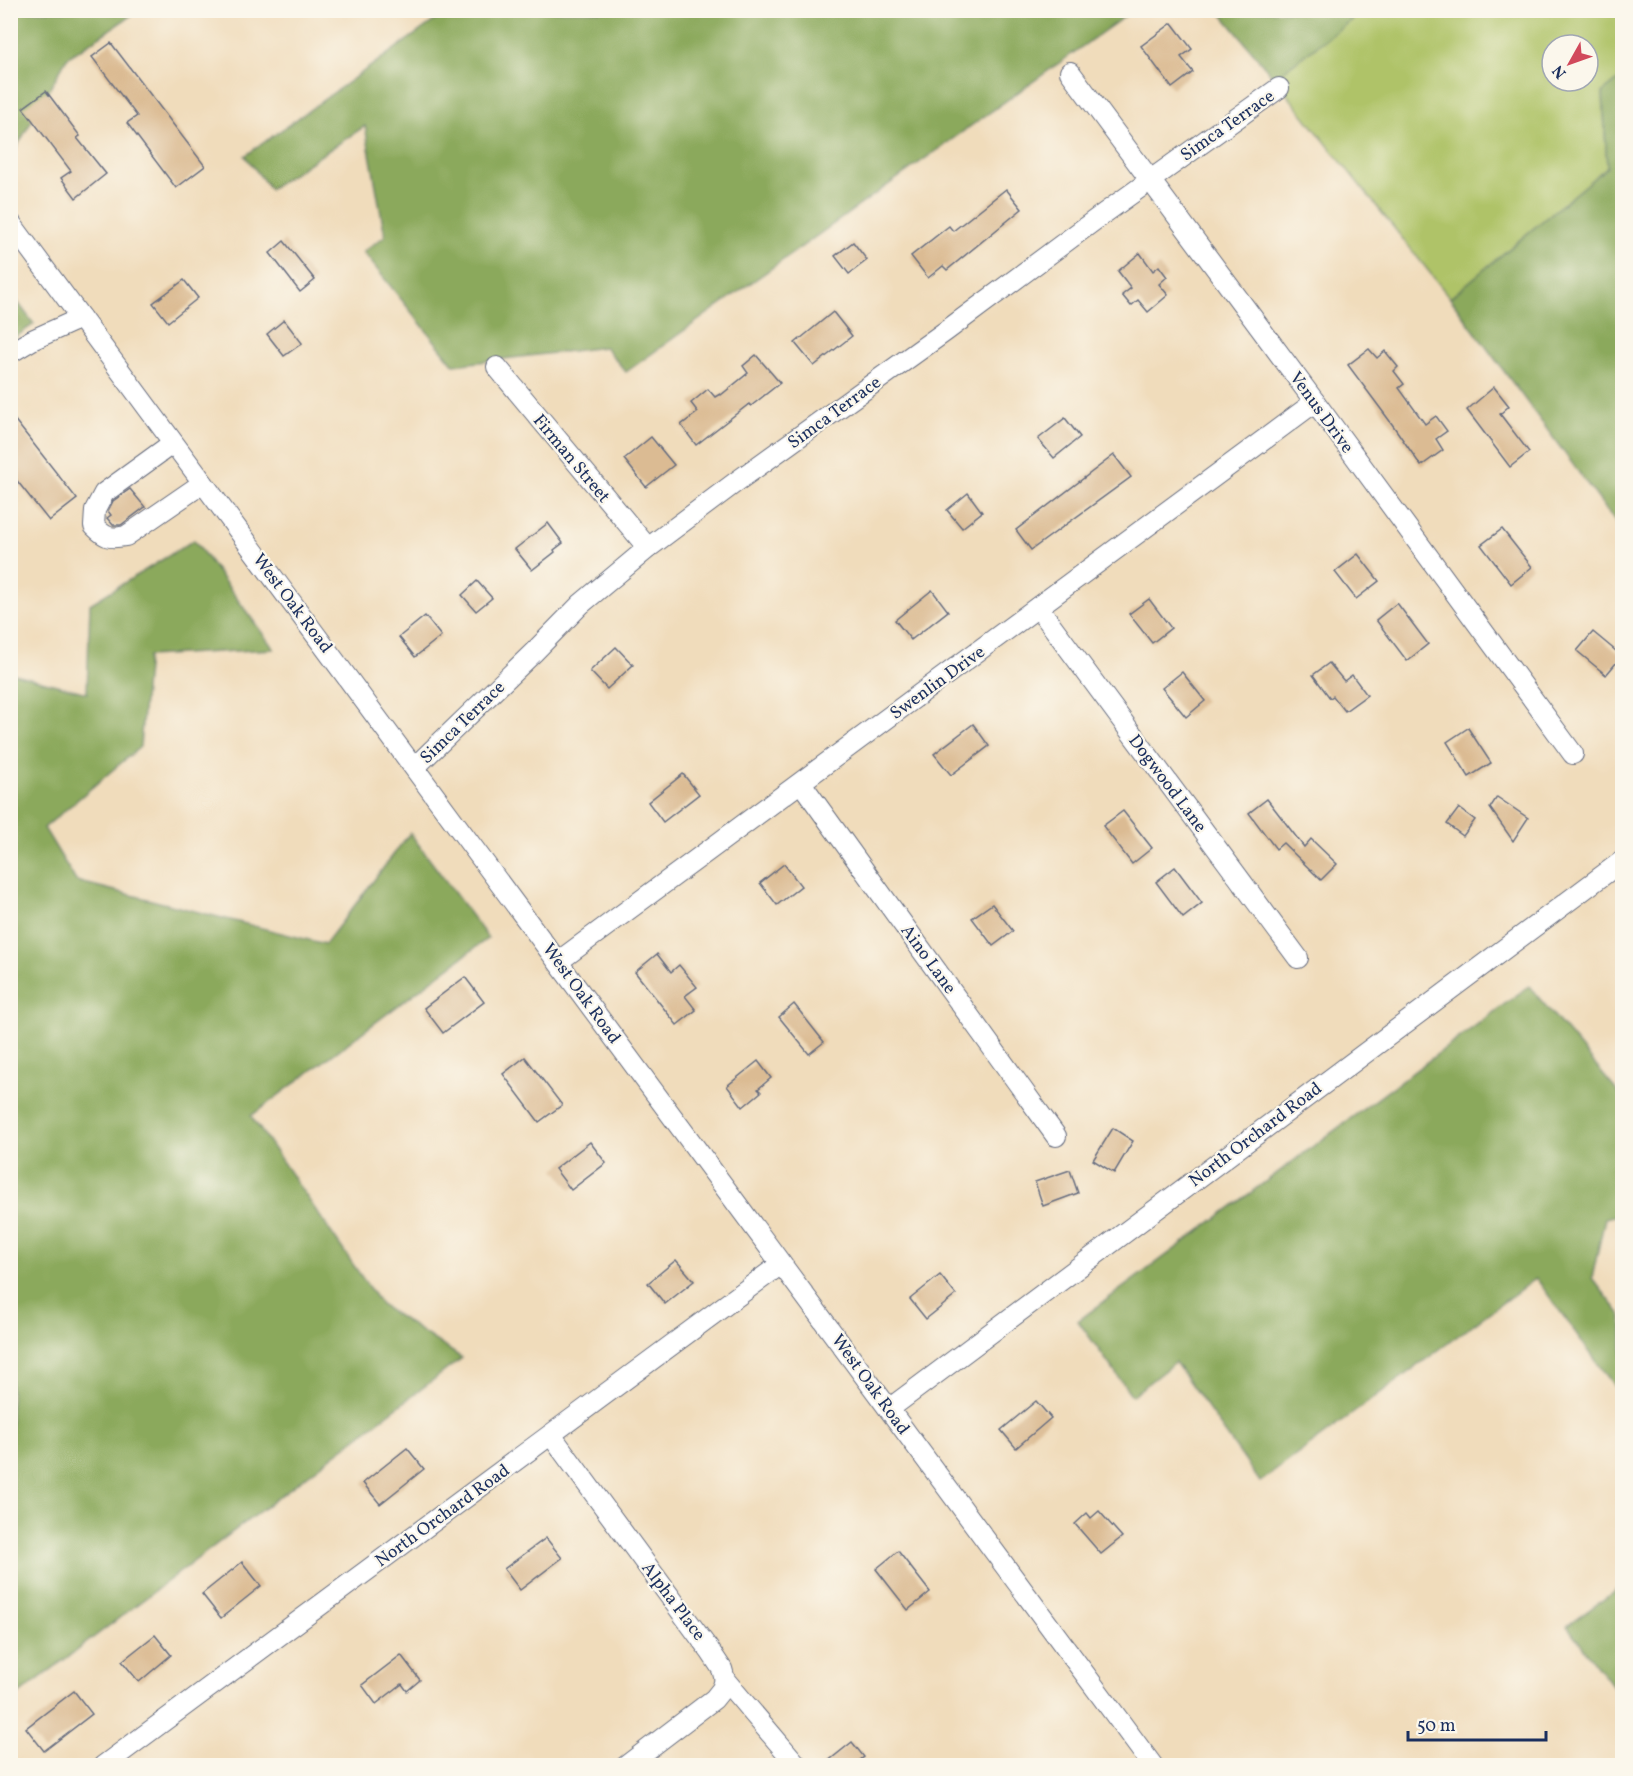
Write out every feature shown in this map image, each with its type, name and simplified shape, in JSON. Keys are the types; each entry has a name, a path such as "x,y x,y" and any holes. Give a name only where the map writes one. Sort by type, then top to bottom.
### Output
{"street":[{"name":"Venus Drive","path":"1070,72 1573,754"},
{"name":"Simca Terrace","path":"415,767 581,604 648,548 1279,88"},
{"name":"West Oak Road","path":"10,222 1153,1766"},
{"path":"10,353 32,340 81,318"},
{"name":"Firman Street","path":"497,367 648,548"},
{"name":"Swenlin Drive","path":"559,961 1315,402"},
{"path":"173,443 104,494 95,510 94,526 104,537 126,536 203,483"},
{"name":"Dogwood Lane","path":"1038,607 1298,958"},
{"name":"Aino Lane","path":"801,783 1056,1136"},
{"name":"North Orchard Road","path":"889,1409 1623,861"},
{"name":"North Orchard Road","path":"103,1766 781,1264"},
{"name":"Alpha Place","path":"551,1435 710,1651 722,1669 725,1680 798,1766"},
{"path":"626,1766 708,1704 722,1689 725,1680"}],"green space":[{"path":"10,11 138,11 67,58 13,154 10,150"},
{"path":"448,11 1132,11 626,372 605,347 454,365 363,252 385,236 365,126 270,189 245,156"},
{"path":"1219,11 1363,11 1274,78"},
{"path":"1363,11 1622,11 1622,77 1603,92 1607,167 1450,298 1274,78"},
{"path":"1622,77 1622,531 1450,298 1607,167 1603,92"},
{"path":"10,292 34,324 11,340 10,340"},
{"path":"194,540 274,649 148,656 140,747 44,828 76,881 325,944 410,833 488,938 251,1116 381,1305 462,1358 11,1700 11,673 87,693 90,604"},
{"path":"1529,986 1622,1097 1622,1214 1605,1218 1592,1278 1622,1316 1622,1397 1536,1278 1260,1482 1175,1362 1132,1396 1078,1321"},
{"path":"1622,1586 1622,1699 1567,1626"}],"building":[{"path":"1172,23 1192,49 1181,57 1193,72 1172,88 1141,46"},
{"path":"111,43 205,166 176,188 127,123 137,116 92,57"},
{"path":"46,91 80,136 77,138 106,174 76,198 61,178 71,171 23,108"},
{"path":"1006,189 1022,209 947,270 943,266 928,278 911,256 949,226 953,231"},
{"path":"284,241 315,280 300,292 270,253"},
{"path":"853,242 867,260 849,274 835,256"},
{"path":"1140,253 1153,271 1159,266 1167,277 1159,284 1168,295 1148,312 1138,300 1131,306 1122,295 1131,288 1118,271"},
{"path":"184,280 198,298 168,322 153,303"},
{"path":"833,312 852,336 814,366 795,343"},
{"path":"284,320 302,343 284,356 267,334"},
{"path":"1369,349 1377,358 1385,351 1398,367 1394,371 1404,384 1399,388 1425,424 1436,416 1447,431 1436,439 1443,450 1421,466 1348,365"},
{"path":"756,355 780,383 696,445 681,425 698,412 691,403 708,389 715,397 721,395 748,373 743,366"},
{"path":"1494,387 1509,406 1500,414 1529,452 1510,467 1467,410"},
{"path":"10,414 77,499 49,521 10,472"},
{"path":"1065,418 1080,437 1054,458 1038,439"},
{"path":"651,437 674,465 646,487 624,459"},
{"path":"1114,455 1131,477 1031,550 1016,530"},
{"path":"130,489 145,507 121,525 113,525 107,518 111,515 108,511 113,501"},
{"path":"968,493 982,512 962,528 947,510"},
{"path":"548,523 563,543 532,570 515,549"},
{"path":"1502,529 1532,567 1511,584 1481,545"},
{"path":"1358,554 1379,581 1356,599 1335,572"},
{"path":"477,581 492,598 476,611 462,595"},
{"path":"932,590 948,611 911,640 895,620"},
{"path":"1149,599 1171,628 1152,643 1129,614"},
{"path":"1397,603 1428,644 1407,661 1376,620"},
{"path":"425,616 441,636 415,657 399,637"},
{"path":"1593,632 1622,656 1606,675 1577,651"},
{"path":"616,647 633,665 607,689 590,671"},
{"path":"1329,663 1344,681 1352,675 1367,695 1345,711 1333,696 1330,698 1313,675"},
{"path":"1182,672 1205,701 1186,717 1162,688"},
{"path":"973,724 989,746 951,775 934,754"},
{"path":"1468,728 1491,763 1469,777 1447,742"},
{"path":"683,774 699,794 663,822 648,802"},
{"path":"1497,797 1528,818 1513,841 1490,808"},
{"path":"1267,799 1304,847 1311,839 1337,864 1321,880 1283,843 1276,849 1249,813"},
{"path":"1459,808 1475,820 1463,836 1447,824"},
{"path":"1123,811 1152,848 1132,864 1103,826"},
{"path":"784,864 801,886 777,905 760,883"},
{"path":"1175,867 1202,903 1183,918 1156,882"},
{"path":"992,904 1013,931 993,946 972,918"},
{"path":"657,954 671,972 679,965 697,987 685,996 696,1010 677,1025 635,972"},
{"path":"465,977 484,1002 443,1033 424,1008"},
{"path":"794,1004 824,1042 809,1054 779,1017"},
{"path":"525,1057 562,1105 539,1122 503,1074"},
{"path":"758,1061 771,1078 758,1089 761,1092 743,1107 727,1086"},
{"path":"1113,1128 1133,1141 1114,1173 1093,1160"},
{"path":"590,1142 606,1163 571,1190 555,1169"},
{"path":"1070,1170 1078,1193 1043,1206 1035,1182"},
{"path":"676,1260 694,1281 665,1304 648,1283"},
{"path":"940,1275 956,1295 926,1319 910,1299"},
{"path":"1036,1401 1051,1418 1016,1448 1001,1430"},
{"path":"407,1448 424,1469 380,1504 363,1483"},
{"path":"1099,1511 1122,1537 1101,1554 1075,1524 1087,1513 1091,1518"},
{"path":"546,1538 562,1558 520,1590 504,1569"},
{"path":"898,1551 930,1592 908,1610 876,1569"},
{"path":"242,1562 261,1586 221,1618 202,1594"},
{"path":"155,1635 171,1655 139,1682 122,1661"},
{"path":"401,1655 420,1680 407,1691 402,1684 376,1704 362,1685"},
{"path":"74,1691 92,1714 44,1751 26,1728"},
{"path":"852,1742 864,1757 852,1766 822,1766"}]}
